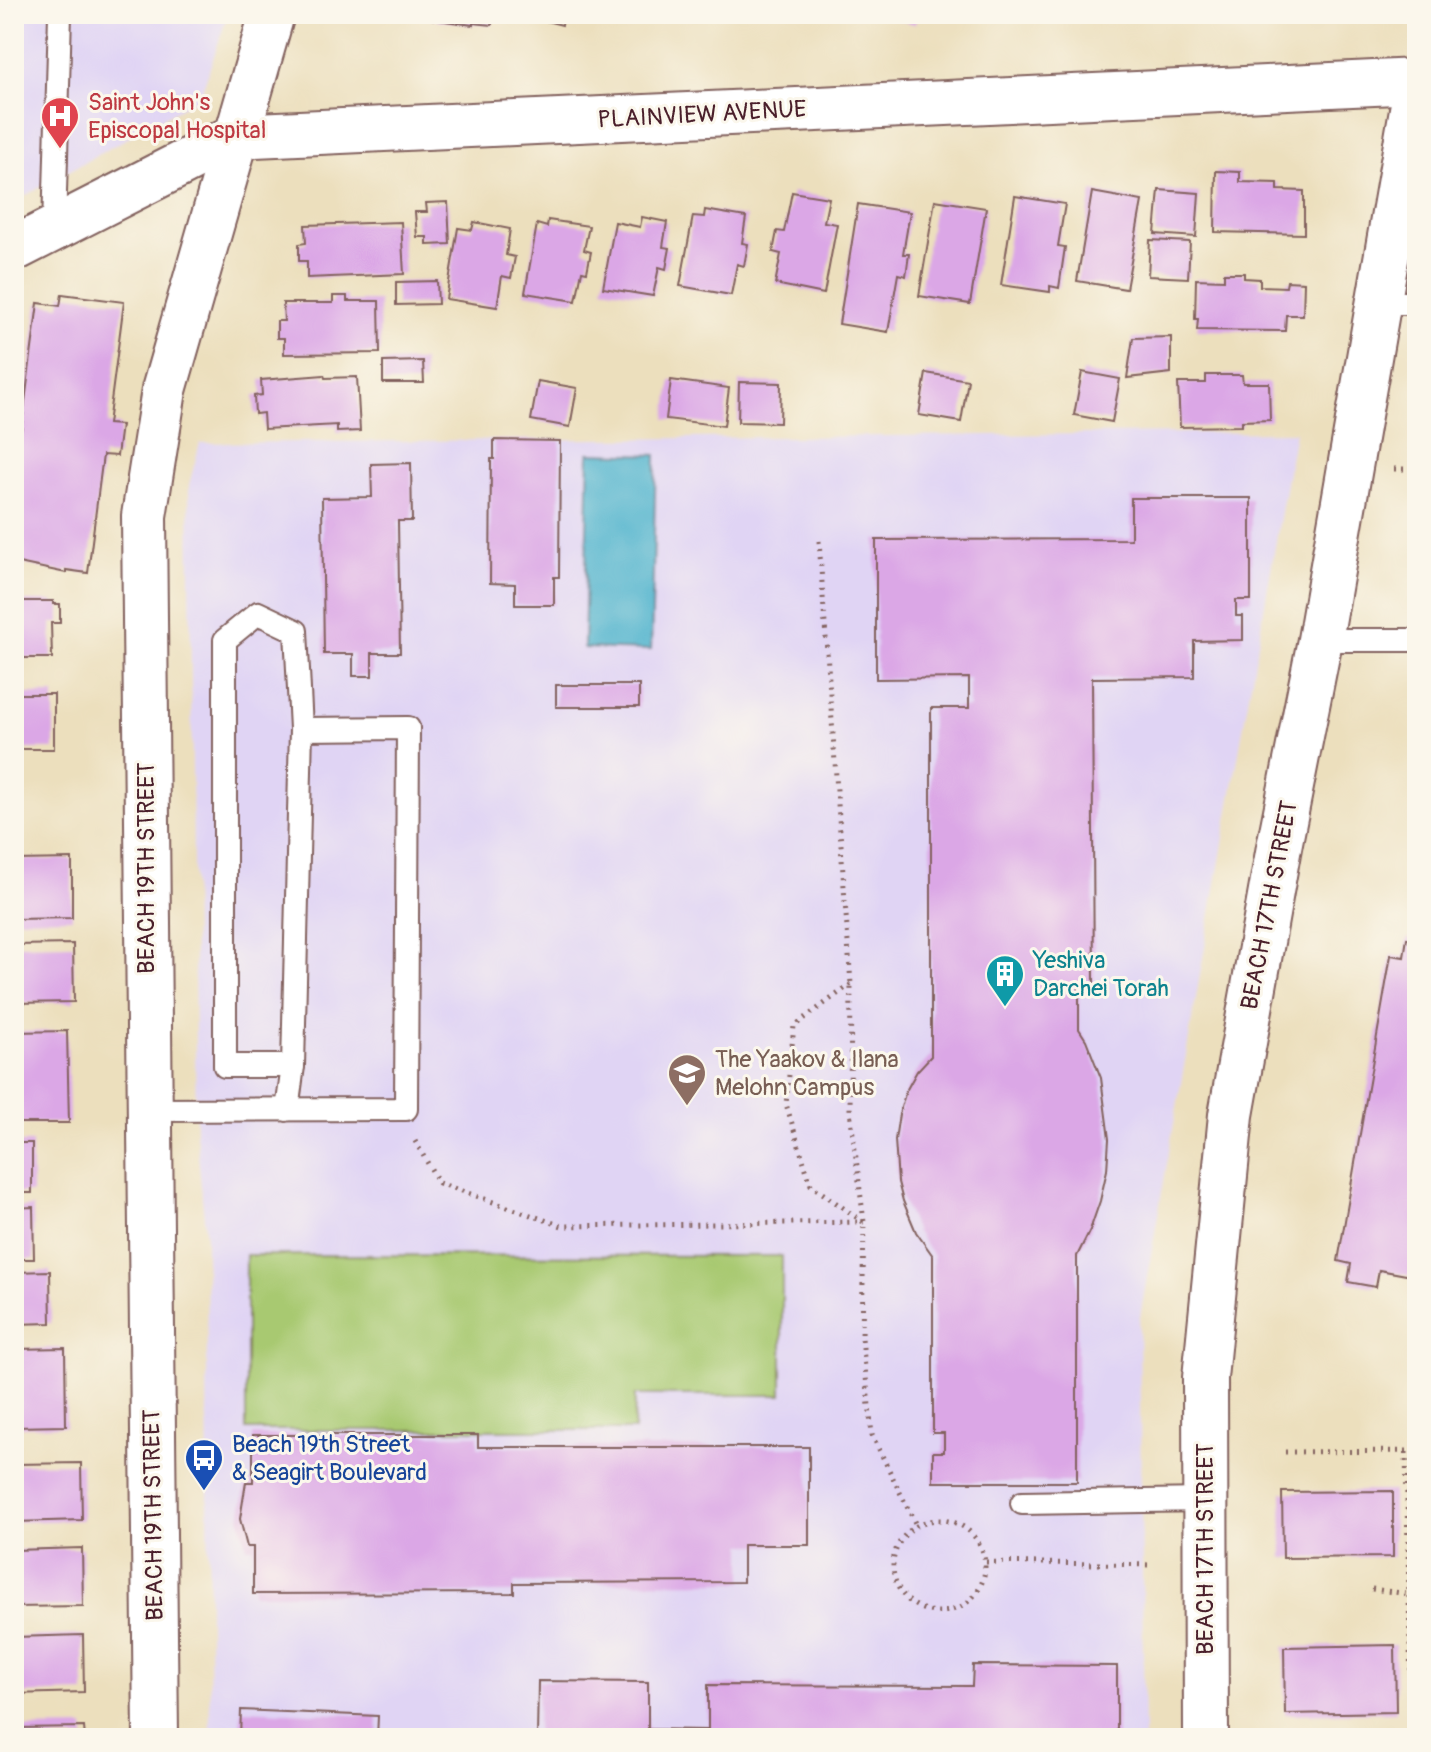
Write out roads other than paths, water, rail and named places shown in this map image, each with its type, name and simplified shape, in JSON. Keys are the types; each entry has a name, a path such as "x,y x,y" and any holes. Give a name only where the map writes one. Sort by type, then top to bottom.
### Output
{"street":[{"name":"BEACH 19TH STREET","path":"156,1738 144,516 164,390 272,14"},
{"name":"PLAINVIEW AVENUE","path":"14,249 236,136 1417,81"},
{"name":"BEACH 17TH STREET","path":"1206,1738 1205,1378 1231,1115 1320,640 1398,303 1417,81"}],"lane":[{"path":"54,228 60,14"},
{"path":"287,1110 293,1066 301,729 296,631 258,613 225,640 225,1066 293,1066"},
{"path":"1320,640 1417,640"},
{"path":"148,1110 406,1109 408,728 301,729"},
{"path":"1022,1503 1205,1500"}],"water":[{"path":"589,453 656,455 651,650 584,648"}],"place":[{"name":"Saint John's Episcopal Hospital","path":"60,150"},
{"name":"Yeshiva Darchei Torah","path":"1005,1008"},
{"name":"The Yaakov & Ilana Melohn Campus","path":"687,1107"},
{"name":"Beach 19th Street & Seagirt Boulevard","path":"204,1492"}]}
